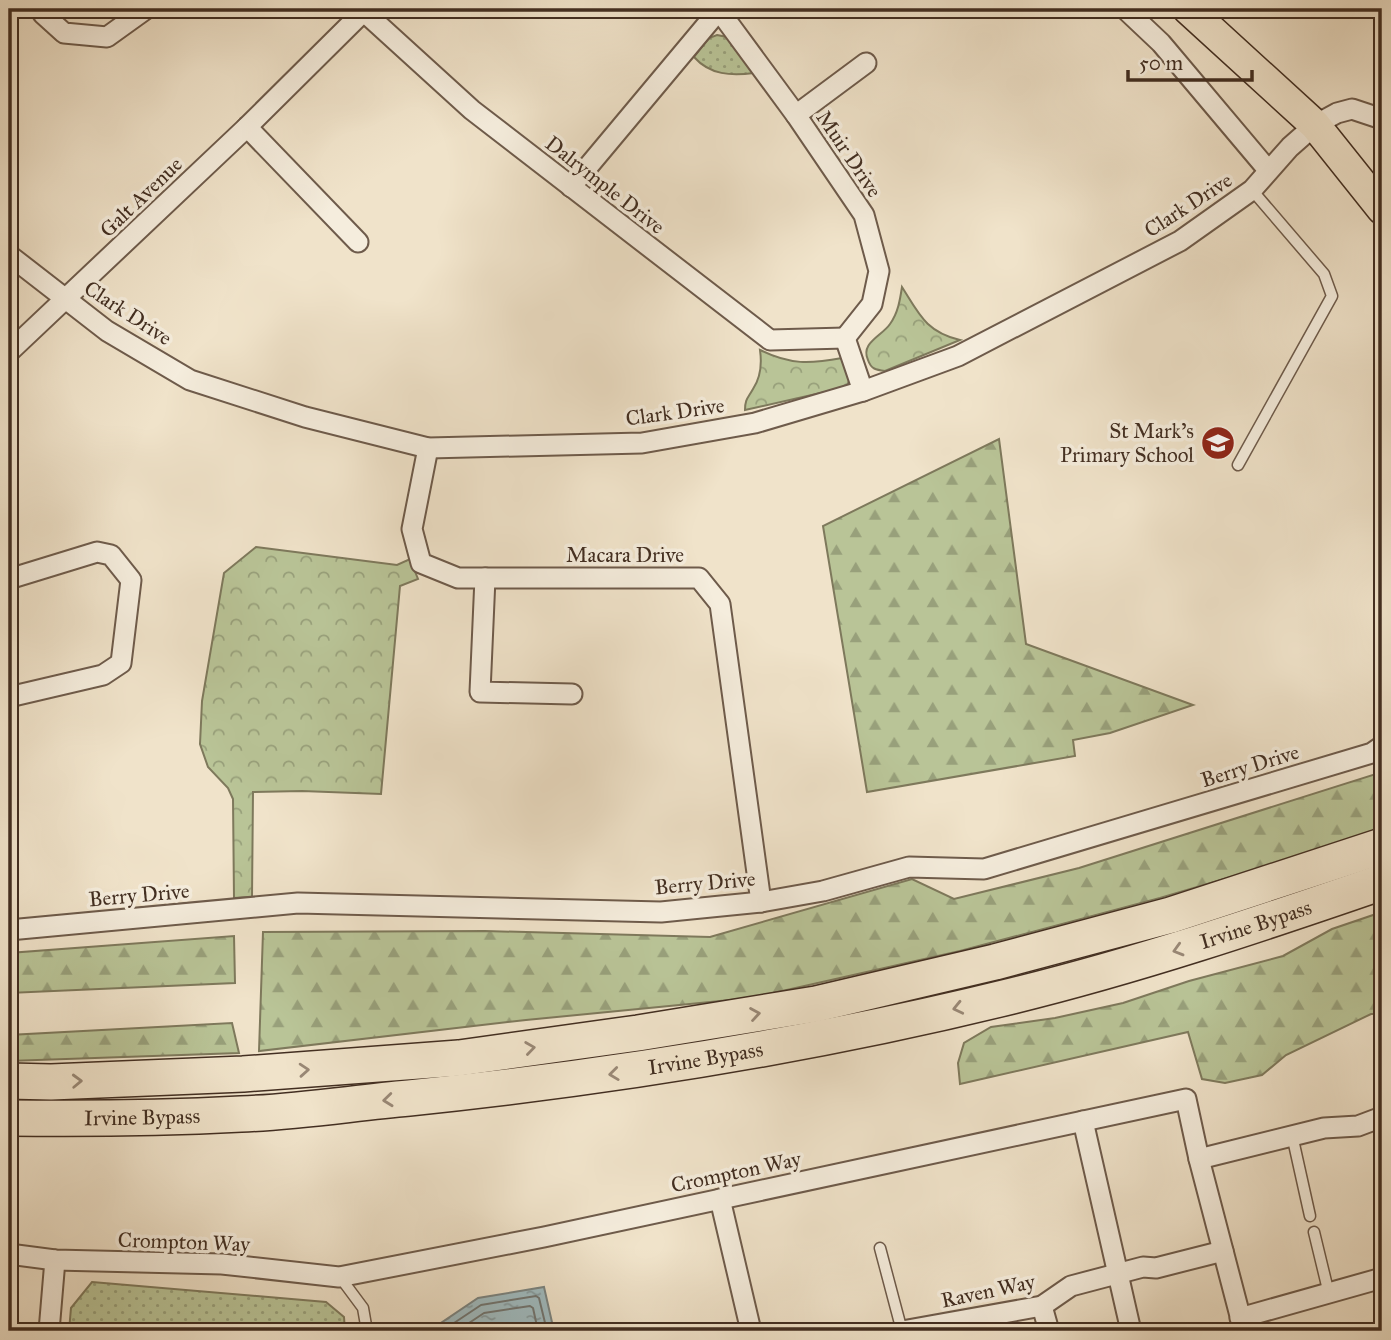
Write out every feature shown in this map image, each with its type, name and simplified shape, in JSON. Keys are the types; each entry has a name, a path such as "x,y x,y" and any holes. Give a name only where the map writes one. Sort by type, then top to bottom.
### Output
{"highway":[{"name":"Irvine Bypass","path":"9,1081 51,1083 243,1074 459,1058 816,1004 995,962 1171,915 1382,846"},
{"name":"Irvine Bypass","path":"9,1118 80,1119 244,1114 640,1071 848,1034 1014,996 1213,940 1382,883"}],"main road":[{"path":"1188,9 1315,125 1382,209"}],"street":[{"path":"43,14 64,33 107,37 146,9"},
{"path":"571,187 719,9"},
{"name":"Muir Drive","path":"719,9 864,215 879,271 872,304 845,338"},
{"path":"1125,9 1161,43 1268,170"},
{"name":"Dalrymple Drive","path":"364,10 472,110 770,340 845,338"},
{"name":"Galt Avenue","path":"9,352 247,127 364,10"},
{"path":"796,115 866,63"},
{"name":"Clark Drive","path":"9,255 107,331 190,380 305,418 428,448 642,443 755,423 863,391 958,356 1180,242 1252,191 1268,170 1315,125 1336,113 1352,109 1382,119"},
{"path":"247,127 358,242"},
{"path":"845,338 863,391"},
{"name":"Macara Drive","path":"428,448 412,529 421,563 458,578 699,578 720,604 761,902"},
{"path":"9,579 97,552 111,555 131,580 121,663 103,675 9,697"},
{"path":"485,578 480,692 572,694"},
{"name":"Berry Drive","path":"9,930 298,902 661,912 761,902 823,891 909,867 984,869 1372,753 1382,746"},
{"name":"Crompton Way","path":"9,1254 55,1261 222,1264 339,1277 530,1240 1186,1099 1242,1325"},
{"path":"1199,1159 1324,1128 1357,1126 1382,1117"},
{"path":"1083,1121 1131,1331"},
{"path":"720,1199 751,1331"},
{"name":"Raven Way","path":"902,1331 1042,1306 1071,1286 1143,1267 1156,1268 1223,1251"},
{"path":"49,1331 55,1261"},
{"path":"1242,1325 1382,1278"},
{"path":"1042,1306 1049,1331"}],"lane":[{"path":"1238,465 1332,296 1324,274 1252,191"},
{"path":"1292,1135 1310,1216"},
{"path":"1314,1232 1329,1294"},
{"path":"880,1248 902,1331"},
{"path":"339,1277 363,1308 368,1331"}],"green space":[{"path":"717,35 727,37 754,73 721,73 707,68 694,57 709,38"},
{"path":"902,287 931,327 948,337 960,340 885,371 876,369 869,363 867,349 893,320"},
{"path":"760,350 800,362 842,358 852,371 847,387 745,410 746,401 759,375"},
{"path":"999,439 1026,644 1193,705 1110,733 1073,740 1075,756 867,792 823,526"},
{"path":"256,547 397,565 410,559 418,579 400,586 381,794 253,792 252,897 234,898 233,799 228,788 208,767 200,744 202,701 224,573"},
{"path":"1382,772 1382,829 1352,841 1160,898 960,951 751,998 526,1020 259,1051 263,932 485,931 710,937 912,879 954,899 1079,868"},
{"path":"1382,912 1382,1014 1371,1014 1286,1055 1262,1075 1225,1083 1202,1079 1188,1032 960,1084 958,1063 964,1043 991,1027 1055,1018 1123,1003 1189,981 1283,956 1332,929"},
{"path":"234,936 235,983 9,993 9,953"},
{"path":"232,1023 239,1053 9,1061 9,1035"},
{"path":"92,1282 326,1302 344,1317 345,1331 69,1331 71,1308"}],"water":[{"path":"544,1287 554,1331 440,1331 438,1325 478,1298"}],"place":[{"name":"St Mark's Primary School","path":"1218,443"}]}
